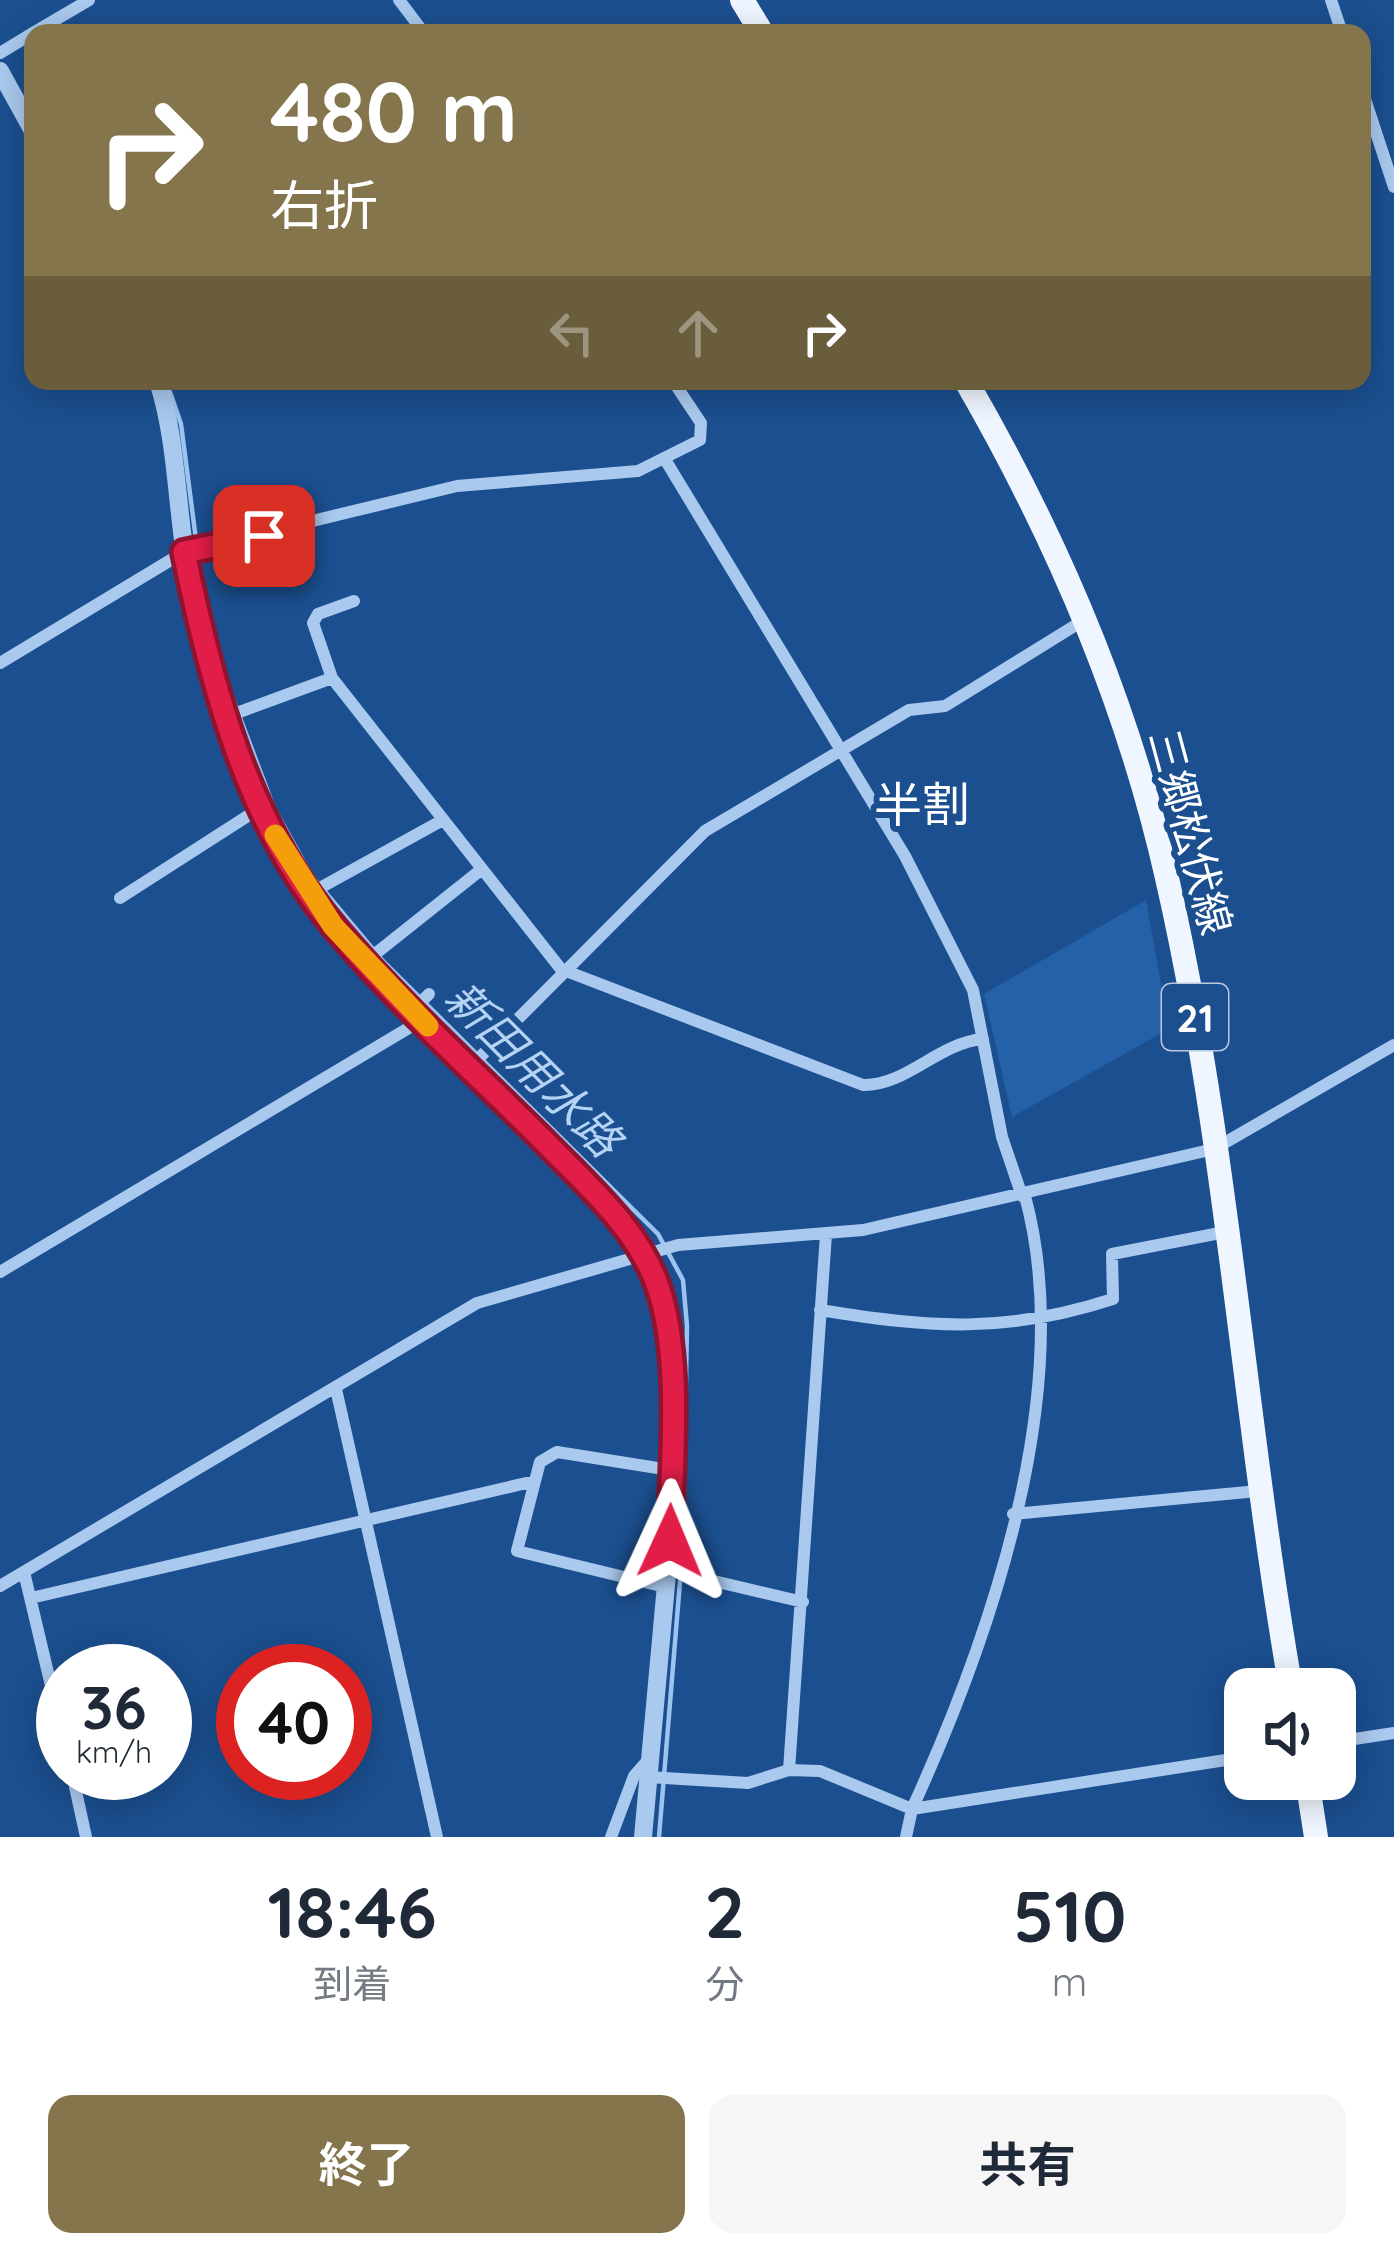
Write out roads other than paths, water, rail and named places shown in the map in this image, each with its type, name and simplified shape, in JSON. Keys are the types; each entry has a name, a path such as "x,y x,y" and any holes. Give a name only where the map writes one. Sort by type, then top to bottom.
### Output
{"main road":[{"name":"三郷松伏線","path":"972,390 1016,471 1084,620 1124,729 1167,874 1214,1149 1258,1491 1288,1668"},
{"path":"1310,1800 1316,1837"}],"street":[{"path":"49,24 89,0"},
{"path":"399,0 417,24"},
{"path":"0,71 24,115"},
{"path":"1371,117 1394,187"},
{"path":"160,390 189,551 230,716 260,808 313,891 649,1252 669,1332 669,1576 643,1837"},
{"path":"0,663 189,551 457,486 638,471 666,461 700,440 701,423 679,390"},
{"path":"666,461 905,856 973,990 1002,1137 1023,1196 1045,1320 998,1583 960,1705 912,1809 906,1837"},
{"path":"354,601 318,614 313,623 332,678 565,972 863,1085 883,1085 958,1041 983,1040"},
{"path":"473,1064 705,832 908,710 945,706 1084,620"},
{"path":"230,716 332,678"},
{"path":"120,898 260,808"},
{"path":"313,891 441,821"},
{"path":"373,955 482,869"},
{"path":"0,1272 420,1007"},
{"path":"0,1586 477,1303 678,1244 826,1234 1023,1196 1214,1149 1394,1045"},
{"path":"820,1310 911,1327 1045,1320 1113,1299 1112,1254 1225,1232"},
{"path":"789,1771 826,1234"},
{"path":"336,1390 437,1837"},
{"path":"670,1470 557,1452 540,1462 517,1551 669,1576 691,1572 803,1602"},
{"path":"31,1598 535,1481"},
{"path":"1013,1514 1258,1491"},
{"path":"23,1572 42,1644"},
{"path":"1356,1739 1394,1733"},
{"path":"610,1837 634,1776 652,1771 674,1778 748,1783 789,1771 834,1775 912,1809 1224,1760"},
{"path":"77,1800 86,1837"}],"waterway":[{"name":"新田用水路","path":"170,392 181,424 206,617"},
{"name":"新田用水路","path":"213,646 274,808 311,875 382,960 658,1234 683,1280 687,1326 683,1545 659,1837"}],"district":[{"name":"半割","path":"922,804"}]}
